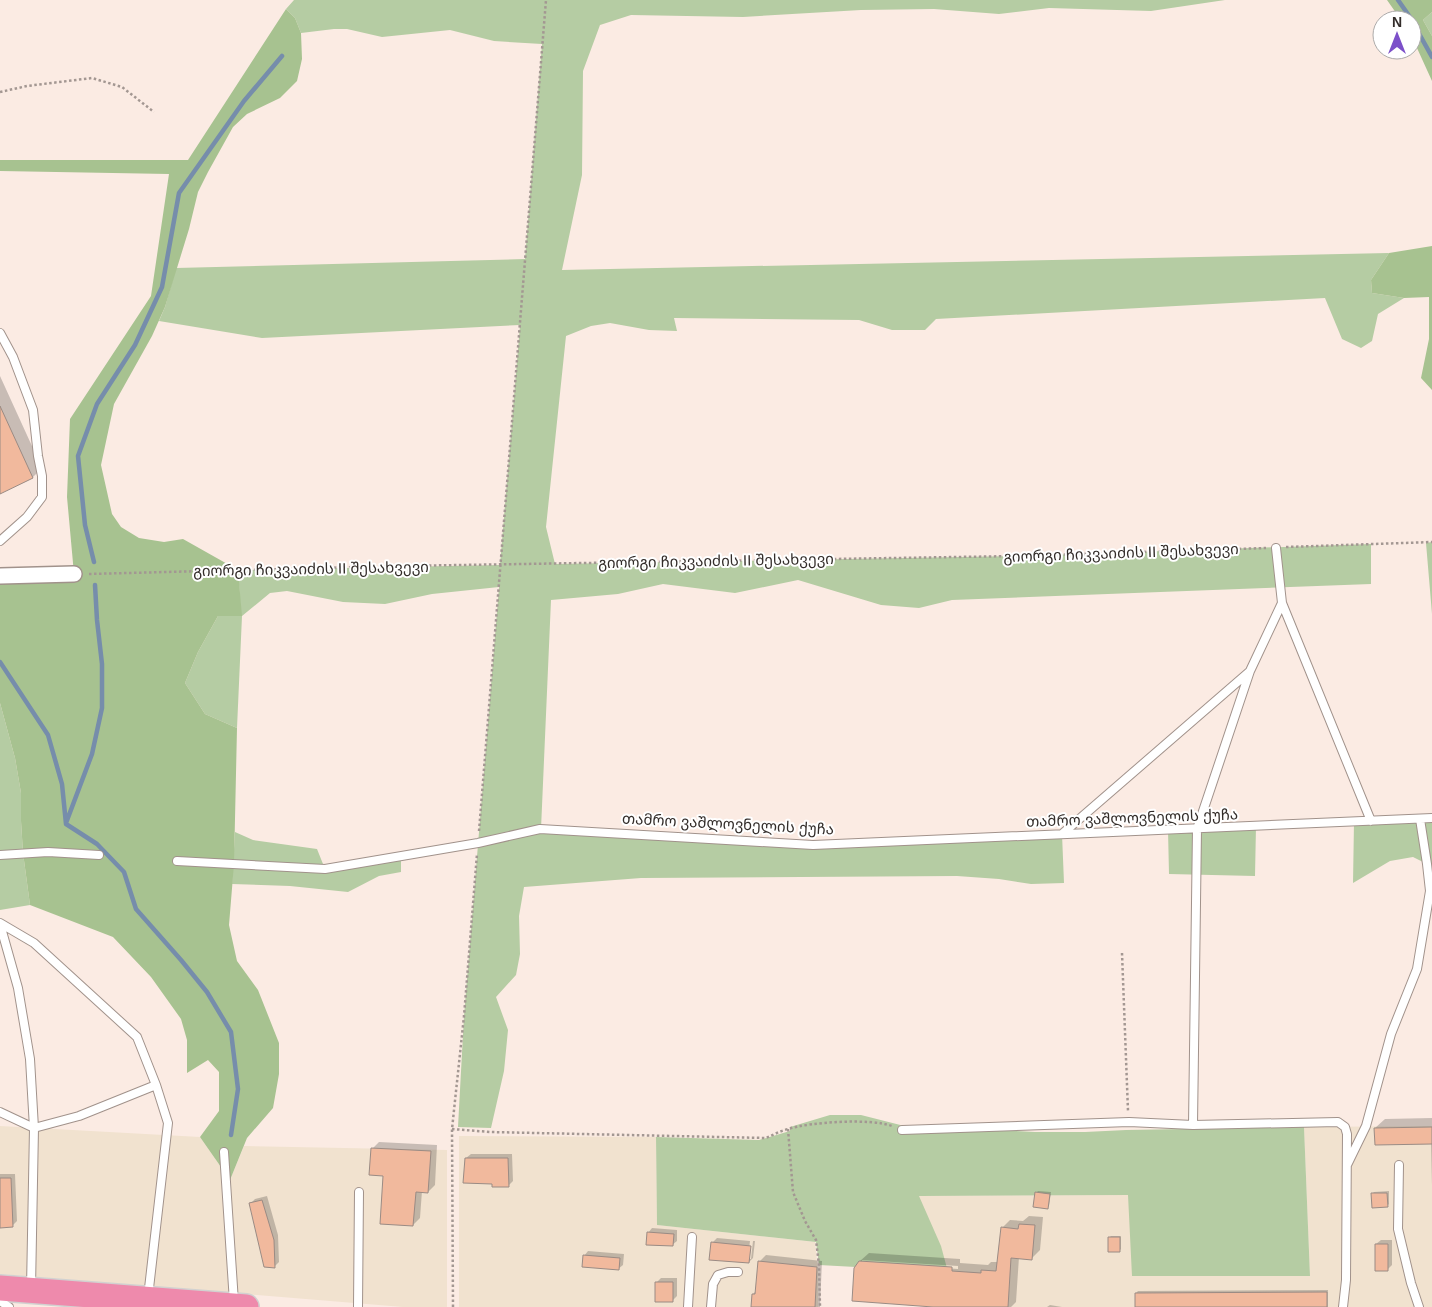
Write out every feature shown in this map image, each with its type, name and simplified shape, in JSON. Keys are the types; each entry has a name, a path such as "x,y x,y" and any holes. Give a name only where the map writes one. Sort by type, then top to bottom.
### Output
{"highway":[{"path":"0,1288 153,1304 240,1307"}],"street":[{"path":"0,576 74,574"}],"lane":[{"path":"0,332 13,357 33,410 42,476 42,497 27,516 1,539"},
{"path":"1276,548 1282,603 1371,821"},
{"path":"1193,1125 1197,829 1250,671 1282,603"},
{"path":"1062,834 1250,671"},
{"path":"1346,1166 1366,1126 1391,1034 1417,969 1431,892 1420,818"},
{"name":"თამრო ვაშლოვნელის ქუჩა","path":"177,861 324,869 540,829 813,844 1432,818"},
{"path":"0,854 48,852 99,855"},
{"path":"0,924 34,943 137,1037 156,1085 168,1123 153,1304"},
{"path":"0,924 18,988 30,1060 34,1128 31,1290"},
{"path":"0,1112 34,1128 78,1116 156,1085"},
{"path":"902,1130 1128,1122 1193,1125 1338,1122 1345,1127 1347,1134 1346,1280 1343,1307"},
{"path":"224,1152 240,1307"},
{"path":"1399,1165 1398,1229 1419,1307"},
{"path":"358,1307 359,1192"},
{"path":"688,1307 692,1237"},
{"path":"711,1307 713,1284 718,1275 738,1272"},
{"path":"0,1302 9,1307"}],"path":[{"path":"453,1307 452,1129 464,1016 546,0"},
{"path":"0,92 27,86 92,78 122,87 154,112"},
{"name":"გიორგი ჩიკვაიძის II შესახვევი","path":"74,574 398,566 1018,556 1432,542"},
{"path":"1122,952 1128,1122"},
{"path":"452,1129 490,1132 766,1138 788,1129 828,1123 861,1122 890,1125 902,1130"},
{"path":"788,1129 793,1192 805,1221 816,1240 820,1307"}],"shaded area":[{"path":"0,1126 200,1137 230,1180 244,1146 447,1150 447,1307 403,1307 0,1274"},
{"path":"1432,1126 1432,1307 946,1307 918,1196 1128,1195 1310,1276 1304,1127"},
{"path":"459,1136 656,1137 657,1225 815,1242 818,1271 818,1307 459,1307"}],"green space":[{"path":"294,0 1225,0 1151,11 1049,8 999,14 934,9 861,10 743,17 631,15 600,25 583,71 582,175 562,270 1389,253 1371,280 1372,293 1404,298 1378,314 1372,341 1361,348 1342,339 1325,298 936,319 925,330 892,330 859,320 674,318 677,331 649,330 610,323 591,326 566,336 546,527 555,564 1018,556 1371,544 1371,584 952,600 919,608 881,605 798,580 735,593 663,584 618,594 551,600 541,829 813,845 1062,834 1064,883 1031,884 999,879 957,876 641,878 524,887 519,916 520,954 516,975 496,997 508,1030 504,1071 491,1128 458,1127 464,1016 499,587 432,594 385,604 343,602 287,591 270,593 242,616 237,728 205,714 185,683 198,652 218,616 241,615 238,570 500,565 520,325 262,338 159,321 176,268 525,259 542,44 494,41 450,30 382,37 347,29 301,33 295,18 286,9"},
{"path":"1387,0 1432,0 1432,12 1423,20 1432,36 1432,81 1422,59 1422,10 1394,10"},
{"path":"286,9 295,18 301,33 302,59 297,81 280,98 247,114 233,127 208,172 198,192 189,229 165,307 152,336 114,404 101,465 112,514 121,527 139,538 164,542 183,539 238,570 242,616 218,616 198,652 185,683 205,714 237,728 234,864 229,925 237,961 258,990 279,1043 279,1074 273,1108 247,1138 230,1180 200,1137 219,1111 219,1072 208,1060 187,1073 187,1040 181,1019 151,977 113,937 30,905 23,853 21,793 15,758 0,703 0,576 74,574 67,497 70,419 151,296 169,174 0,171 0,160 188,160"},
{"path":"1432,12 1432,36 1423,20"},
{"path":"1432,246 1432,390 1421,378 1429,339 1429,297 1404,298 1372,293 1371,280 1389,253"},
{"path":"1432,542 1432,614 1426,543"},
{"path":"0,703 15,758 21,793 23,853 30,905 0,910"},
{"path":"1432,818 1432,864 1427,864 1413,857 1390,861 1353,883 1354,822"},
{"path":"1256,826 1255,876 1169,874 1168,830"},
{"path":"235,832 253,840 317,849 325,869 401,856 401,872 379,876 348,892 290,886 232,884"},
{"path":"830,1115 861,1115 928,1132 984,1129 1085,1132 1304,1127 1310,1276 1132,1276 1128,1195 919,1196 941,1246 948,1272 819,1265 816,1242 657,1225 656,1137 759,1140 790,1131 790,1127"}],"building":[{"path":"0,406 33,478 0,494"},
{"path":"1432,1127 1432,1144 1375,1145 1374,1128"},
{"path":"371,1148 431,1151 428,1193 416,1192 413,1226 380,1224 383,1176 369,1175"},
{"path":"465,1158 508,1158 509,1187 492,1187 492,1184 463,1183"},
{"path":"0,1178 11,1178 13,1227 0,1228"},
{"path":"1035,1192 1050,1194 1048,1209 1033,1207"},
{"path":"1371,1193 1387,1193 1388,1207 1372,1208"},
{"path":"262,1200 274,1240 275,1268 264,1267 249,1203"},
{"path":"1019,1224 1035,1225 1032,1260 1011,1258 1008,1307 933,1307 852,1301 854,1268 859,1261 952,1267 952,1271 981,1273 981,1270 996,1271 1001,1227 1018,1229"},
{"path":"647,1232 674,1234 673,1246 646,1245"},
{"path":"1108,1237 1120,1237 1120,1252 1108,1252"},
{"path":"711,1242 751,1246 749,1263 709,1260"},
{"path":"1375,1244 1388,1244 1388,1271 1375,1271"},
{"path":"583,1255 620,1258 619,1270 582,1267"},
{"path":"758,1261 817,1267 815,1307 751,1307 752,1294 755,1294"},
{"path":"655,1282 673,1282 673,1302 655,1302"},
{"path":"1327,1292 1327,1307 1135,1307 1135,1293"}],"waterway":[{"path":"1398,0 1405,10"},
{"path":"1422,39 1432,57"},
{"path":"94,562 85,525 78,456 97,404 135,345 162,287 179,193 244,101 282,56"},
{"path":"66,823 92,754 102,708 102,664 95,585"},
{"path":"0,662 48,735 62,784 66,824 97,844 124,872 136,909 207,992 231,1032 238,1089 231,1135"}]}
